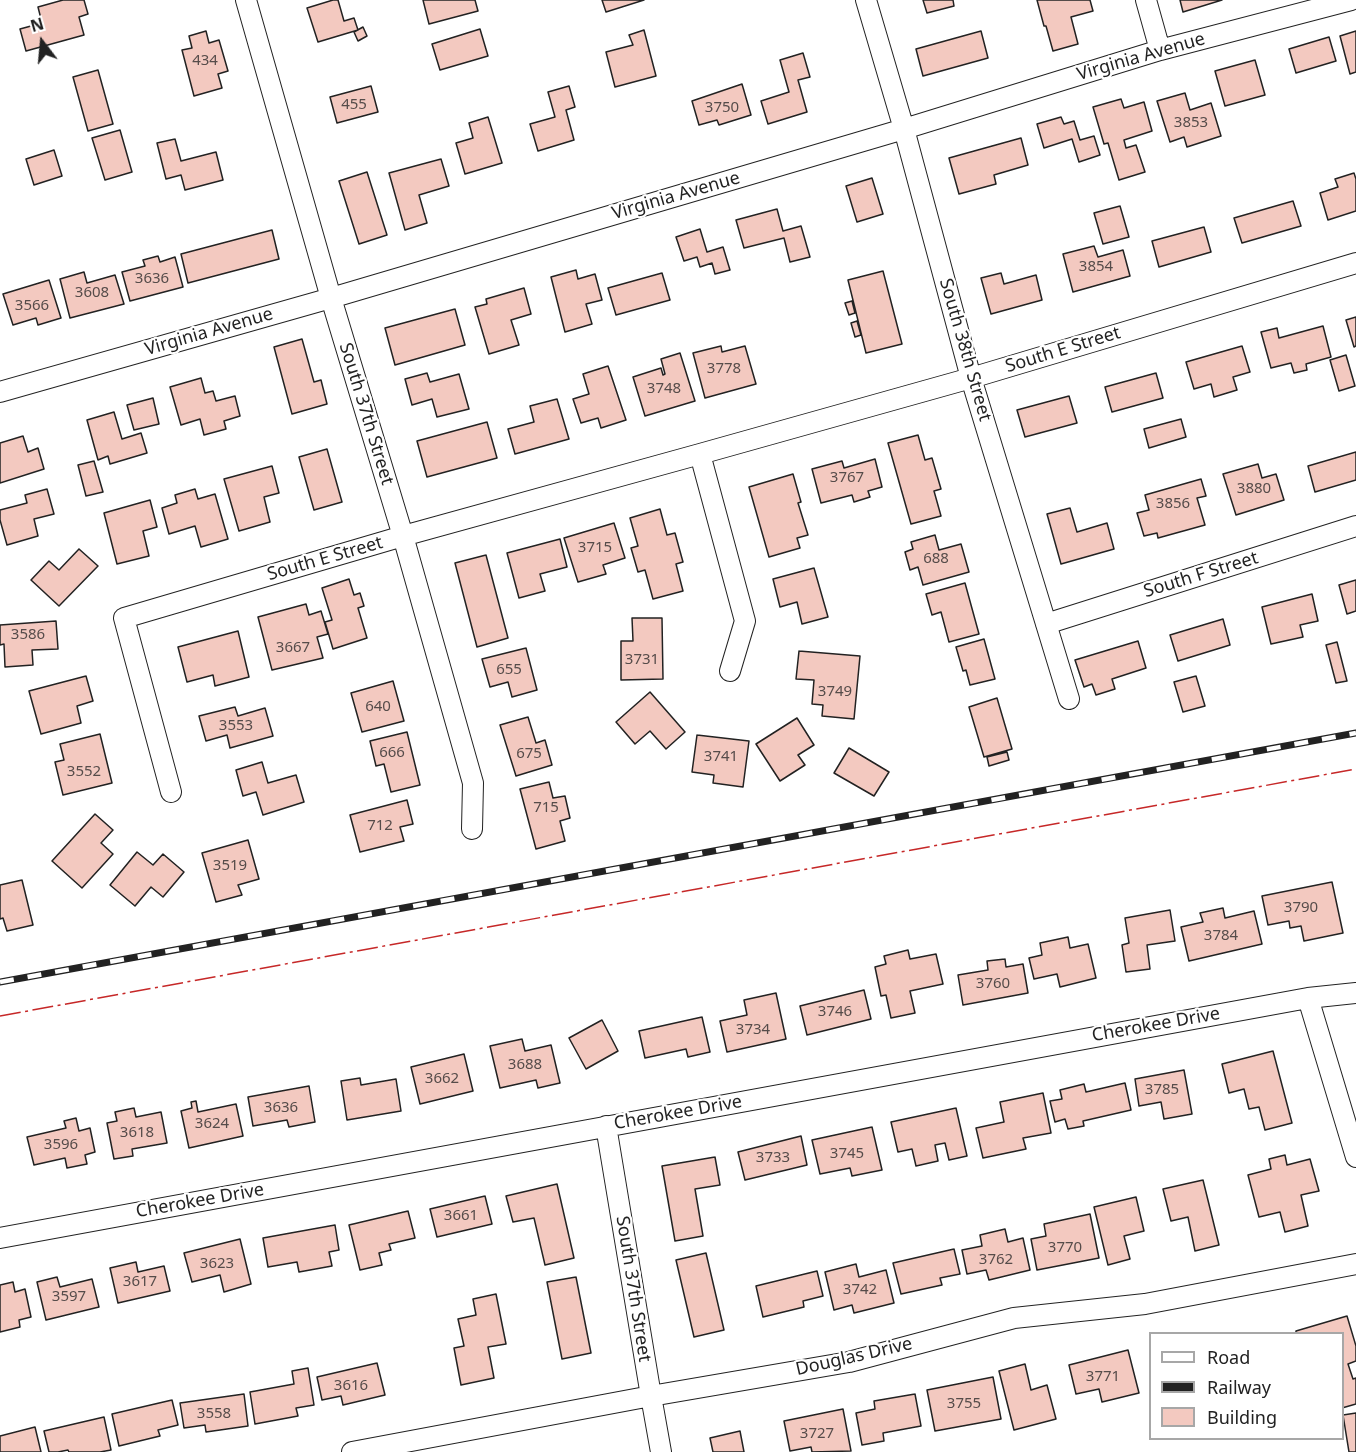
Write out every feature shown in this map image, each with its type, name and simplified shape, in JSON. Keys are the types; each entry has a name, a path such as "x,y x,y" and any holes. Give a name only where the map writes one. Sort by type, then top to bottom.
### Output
{"street":[{"name":"South 37th Street","path":"246,0 473,783 472,829"},
{"name":"South 38th Street","path":"866,0 904,129 971,378 1069,699"},
{"path":"1146,0 1160,50"},
{"name":"Virginia Avenue","path":"0,392 331,298 904,129 1160,50 1351,0"},
{"name":"South E Street","path":"171,792 124,618 403,536 971,378 1356,263"},
{"path":"700,454 745,621 730,671"},
{"name":"South F Street","path":"1046,624 1356,526"},
{"name":"Cherokee Drive","path":"0,1238 1308,998 1356,993"},
{"path":"1308,998 1356,1157"},
{"name":"South 37th Street","path":"606,1126 661,1452"},
{"name":"Douglas Drive","path":"352,1452 651,1396 849,1362 1014,1318 1145,1304 1356,1264"}],"building":[{"path":"63,0 84,0 88,14 79,17 84,35 26,51 20,29 42,23 38,7"},
{"path":"338,0 344,21 354,18 358,30 318,42 307,8"},
{"path":"423,0 475,0 478,11 429,24"},
{"path":"602,0 644,0 606,12"},
{"path":"923,0 953,0 954,6 927,13"},
{"path":"1037,0 1090,0 1093,11 1071,17 1078,44 1053,51"},
{"path":"1180,0 1222,0 1183,12"},
{"path":"363,27 367,36 358,41 354,32"},
{"path":"480,29 488,56 440,70 432,44"},
{"path":"644,30 656,76 615,87 606,52 633,45 629,35"},
{"path":"206,31 209,43 219,40 228,71 218,74 222,88 194,96 182,50 192,48 189,36"},
{"path":"981,31 988,58 923,76 916,49"},
{"path":"1356,31 1356,72 1350,74 1340,36"},
{"path":"1329,37 1336,61 1296,73 1289,49"},
{"path":"803,53 810,77 798,80 807,112 768,124 761,101 789,92 780,60"},
{"path":"1255,60 1265,95 1225,106 1215,71"},
{"path":"98,70 113,124 88,131 73,77"},
{"path":"742,84 751,115 719,125 717,120 699,125 692,101"},
{"path":"371,86 378,112 337,123 330,97"},
{"path":"569,86 575,107 566,110 574,140 538,151 530,124 555,117 548,92"},
{"path":"1185,93 1190,110 1211,103 1221,136 1187,147 1184,137 1170,142 1157,101"},
{"path":"1121,99 1124,108 1144,102 1152,131 1124,140 1126,148 1136,145 1145,172 1119,180 1108,143 1104,144 1093,107"},
{"path":"488,117 502,163 465,174 456,143 473,138 469,123"},
{"path":"1061,117 1064,124 1074,121 1080,140 1094,136 1100,155 1079,162 1072,139 1044,148 1037,124"},
{"path":"120,130 132,172 105,180 92,138"},
{"path":"1021,138 1028,165 994,175 996,184 959,194 949,158"},
{"path":"175,139 181,161 216,152 223,180 185,190 181,175 166,179 157,143"},
{"path":"54,150 62,176 34,185 26,159"},
{"path":"441,159 449,186 419,195 427,223 405,230 389,173"},
{"path":"367,172 387,235 359,244 339,181"},
{"path":"1354,173 1356,211 1328,220 1320,193 1338,187 1335,179"},
{"path":"872,178 883,214 857,222 846,186"},
{"path":"1293,201 1301,226 1242,243 1234,218"},
{"path":"1120,206 1129,237 1103,244 1094,213"},
{"path":"777,209 783,231 801,226 810,257 790,262 784,238 744,248 736,220"},
{"path":"1204,227 1211,252 1159,267 1152,241"},
{"path":"700,229 707,252 723,247 730,270 715,274 712,263 700,267 697,257 684,261 676,237"},
{"path":"272,230 279,259 188,283 181,254"},
{"path":"1094,246 1098,257 1123,250 1130,276 1073,292 1063,254"},
{"path":"158,256 160,262 175,257 183,287 130,301 122,272 145,266 143,260"},
{"path":"576,270 578,279 595,274 602,300 586,304 592,324 565,332 551,277"},
{"path":"883,271 902,344 866,353 848,280"},
{"path":"84,272 87,283 115,275 124,304 70,318 60,279"},
{"path":"662,273 670,300 616,315 608,288"},
{"path":"1001,273 1004,284 1036,275 1042,300 991,314 981,278"},
{"path":"49,280 61,318 38,325 36,318 13,325 3,294"},
{"path":"524,288 531,314 511,320 519,345 489,354 475,307 487,304 486,299"},
{"path":"852,301 855,313 849,315 845,303"},
{"path":"455,309 465,345 395,365 385,328"},
{"path":"1356,317 1356,346 1354,347 1346,320"},
{"path":"857,321 861,335 855,337 851,323"},
{"path":"1323,326 1331,357 1306,364 1307,370 1294,373 1291,363 1271,368 1261,332 1277,328 1279,338"},
{"path":"302,339 314,382 321,380 327,404 292,414 274,347"},
{"path":"721,346 722,352 745,346 756,384 705,398 693,353"},
{"path":"1242,346 1250,372 1233,377 1237,390 1214,397 1211,384 1194,389 1186,362"},
{"path":"680,353 695,401 645,416 633,377 661,368 663,375 665,374 661,359"},
{"path":"1346,355 1355,386 1339,391 1330,360"},
{"path":"608,366 626,420 601,428 598,418 581,423 573,399 589,394 583,374"},
{"path":"427,373 430,382 459,374 469,409 437,417 432,399 412,405 405,379"},
{"path":"1156,373 1163,398 1112,412 1105,387"},
{"path":"201,378 205,393 213,391 216,401 235,396 240,416 224,421 226,429 204,435 200,419 181,425 170,387"},
{"path":"1069,396 1077,423 1025,437 1017,410"},
{"path":"153,398 159,424 134,430 127,405"},
{"path":"557,399 569,439 515,454 508,429 534,422 530,406"},
{"path":"114,412 122,439 141,433 147,453 110,464 108,456 98,460 87,420"},
{"path":"1181,419 1186,437 1149,448 1144,429"},
{"path":"487,422 497,458 427,477 417,441"},
{"path":"918,435 925,460 932,458 941,489 934,491 941,516 911,524 888,443"},
{"path":"23,436 28,452 38,448 44,469 0,483 0,443"},
{"path":"327,449 342,502 314,510 299,457"},
{"path":"1356,452 1356,480 1315,492 1308,466"},
{"path":"875,459 882,487 868,491 870,497 854,502 852,495 821,503 812,469 842,461 844,468"},
{"path":"94,461 103,492 86,496 78,465"},
{"path":"1258,464 1262,478 1276,474 1284,500 1236,515 1223,474"},
{"path":"272,466 279,493 264,497 270,522 239,531 224,479"},
{"path":"793,474 801,502 798,503 808,535 797,538 800,548 769,557 749,487"},
{"path":"1201,479 1206,496 1197,498 1205,525 1158,538 1157,533 1144,536 1137,513 1149,510 1145,495"},
{"path":"47,489 54,514 34,519 38,536 7,545 0,520 0,510 27,503 25,495"},
{"path":"195,489 198,499 215,494 228,539 201,547 195,526 169,534 162,508 177,503 175,495"},
{"path":"150,500 157,527 143,531 149,556 117,564 104,513"},
{"path":"1070,508 1077,532 1107,523 1114,549 1061,564 1047,514"},
{"path":"660,509 667,535 675,533 683,562 676,564 683,591 653,599 645,570 638,572 631,548 638,546 630,518"},
{"path":"614,523 625,558 603,565 606,574 578,582 564,538"},
{"path":"935,535 939,550 961,544 969,572 923,585 918,567 910,570 905,552 913,549 911,542"},
{"path":"560,539 567,567 540,574 545,591 519,598 507,553"},
{"path":"79,549 98,566 59,606 31,580 49,561 59,570"},
{"path":"486,555 508,638 477,647 455,563"},
{"path":"814,568 828,617 802,624 797,602 780,607 773,579"},
{"path":"349,579 354,595 360,593 364,606 358,608 367,638 333,649 325,622 332,620 322,588"},
{"path":"1356,580 1356,611 1347,614 1339,585"},
{"path":"965,583 979,634 949,642 941,612 932,615 926,594"},
{"path":"1312,594 1318,621 1300,625 1303,637 1271,644 1262,607"},
{"path":"306,604 309,615 321,611 328,634 317,637 323,658 272,670 258,617"},
{"path":"632,618 662,618 663,679 621,680 621,641 633,641"},
{"path":"1223,619 1230,645 1178,661 1170,635"},
{"path":"56,621 58,649 32,650 33,665 5,667 4,644 0,645 0,625"},
{"path":"238,631 249,677 215,686 213,675 187,682 178,647"},
{"path":"984,639 995,679 970,685 956,647"},
{"path":"1138,641 1146,668 1112,679 1115,689 1096,695 1092,684 1084,687 1075,660"},
{"path":"1337,642 1347,681 1336,683 1326,645"},
{"path":"526,648 537,690 512,697 508,682 490,687 482,659"},
{"path":"799,651 860,656 854,719 822,716 823,705 812,704 814,680 796,679"},
{"path":"86,676 93,701 77,706 81,723 41,734 29,691"},
{"path":"1196,676 1205,706 1183,712 1174,682"},
{"path":"393,681 404,721 362,732 351,693"},
{"path":"650,692 685,732 666,749 650,731 635,744 616,722"},
{"path":"997,698 1012,749 984,757 969,707"},
{"path":"235,707 238,716 265,708 273,736 230,748 227,735 206,741 199,716"},
{"path":"528,717 536,743 545,740 552,765 516,776 500,725"},
{"path":"797,718 814,745 798,755 805,765 780,781 756,744"},
{"path":"407,732 420,785 391,792 384,764 376,766 370,741"},
{"path":"100,734 112,783 63,795 55,762 64,760 60,744"},
{"path":"697,735 749,741 743,787 713,783 714,775 692,772"},
{"path":"849,748 889,772 874,796 834,773"},
{"path":"1007,752 1009,760 989,766 987,757"},
{"path":"262,762 268,783 296,775 304,802 263,815 256,792 243,796 236,770"},
{"path":"549,782 553,798 565,796 570,818 560,821 565,841 536,849 520,789"},
{"path":"407,800 413,824 400,827 404,841 360,852 350,815"},
{"path":"95,814 113,830 101,843 113,854 82,888 52,861"},
{"path":"248,840 259,879 238,885 242,895 216,902 202,853"},
{"path":"137,852 153,865 163,854 184,872 163,897 151,887 135,906 110,885"},
{"path":"22,880 33,925 7,931 3,918 0,919 0,885"},
{"path":"1332,882 1343,933 1304,941 1301,926 1290,928 1289,921 1268,925 1262,896"},
{"path":"1223,908 1225,918 1254,911 1262,944 1189,961 1181,927 1203,922 1200,913"},
{"path":"1170,910 1175,941 1147,945 1150,969 1126,972 1122,945 1129,943 1125,918"},
{"path":"1068,937 1070,948 1088,944 1096,978 1060,987 1057,974 1034,979 1029,958 1042,955 1040,943"},
{"path":"908,950 910,959 936,954 943,984 910,991 915,1013 891,1018 886,995 881,996 875,967 886,964 884,956"},
{"path":"1005,959 1006,967 1023,964 1028,993 963,1005 958,975 988,970 987,961"},
{"path":"864,990 871,1019 807,1035 800,1006"},
{"path":"776,993 786,1039 727,1052 720,1021 747,1015 744,1000"},
{"path":"702,1017 710,1052 688,1057 686,1049 645,1058 639,1031"},
{"path":"602,1020 618,1051 586,1069 569,1038"},
{"path":"522,1039 525,1051 551,1045 560,1083 538,1088 536,1080 500,1088 490,1046"},
{"path":"1273,1051 1292,1123 1265,1130 1259,1107 1249,1109 1244,1089 1229,1093 1222,1064"},
{"path":"464,1054 473,1091 420,1104 411,1067"},
{"path":"1184,1070 1192,1114 1164,1119 1161,1102 1139,1106 1135,1079"},
{"path":"360,1078 361,1085 396,1079 401,1111 347,1120 341,1081"},
{"path":"1125,1083 1131,1110 1083,1121 1084,1126 1068,1129 1065,1119 1055,1122 1050,1101 1062,1099 1060,1090 1084,1084 1086,1092"},
{"path":"309,1086 315,1122 289,1127 287,1120 253,1126 248,1097"},
{"path":"1043,1093 1051,1133 1023,1138 1026,1149 983,1158 976,1128 1004,1122 1000,1102"},
{"path":"196,1101 198,1112 236,1104 243,1136 189,1148 181,1111 192,1108 191,1102"},
{"path":"134,1108 136,1117 161,1112 167,1143 132,1149 133,1156 114,1159 107,1123 117,1121 115,1112"},
{"path":"956,1108 967,1156 949,1160 945,1143 935,1145 938,1161 916,1166 912,1149 898,1152 891,1122"},
{"path":"76,1118 79,1131 90,1128 95,1152 85,1155 87,1164 67,1168 65,1158 34,1165 27,1137 66,1128 64,1121"},
{"path":"872,1127 882,1170 852,1176 850,1168 820,1174 812,1140"},
{"path":"801,1136 807,1165 745,1180 738,1152"},
{"path":"1285,1155 1287,1165 1310,1159 1319,1191 1301,1195 1308,1226 1285,1232 1280,1212 1259,1217 1248,1175 1271,1169 1269,1159"},
{"path":"715,1157 720,1185 695,1189 703,1236 675,1241 662,1166"},
{"path":"1203,1180 1219,1245 1195,1251 1188,1217 1171,1221 1163,1189"},
{"path":"557,1184 574,1258 545,1265 534,1218 513,1222 506,1196"},
{"path":"485,1196 492,1224 437,1237 430,1209"},
{"path":"1136,1197 1144,1231 1124,1236 1130,1259 1108,1265 1094,1207"},
{"path":"408,1211 415,1238 389,1244 391,1250 379,1253 382,1265 360,1270 349,1225"},
{"path":"1090,1214 1099,1258 1037,1270 1031,1239 1046,1236 1044,1224"},
{"path":"335,1225 339,1250 329,1252 332,1266 299,1272 297,1262 268,1267 263,1238"},
{"path":"1005,1229 1008,1242 1023,1238 1030,1270 989,1280 986,1270 967,1274 962,1250 982,1246 980,1235"},
{"path":"240,1239 251,1284 224,1292 220,1275 192,1282 184,1253"},
{"path":"954,1249 960,1274 940,1278 942,1285 901,1294 893,1263"},
{"path":"706,1253 724,1330 694,1337 676,1260"},
{"path":"136,1262 138,1272 164,1266 170,1291 118,1303 110,1268"},
{"path":"856,1264 859,1277 886,1270 894,1303 854,1313 852,1305 834,1310 825,1272"},
{"path":"817,1271 823,1296 803,1301 804,1307 763,1317 756,1286"},
{"path":"57,1277 60,1287 92,1279 99,1307 46,1320 37,1282"},
{"path":"576,1277 591,1353 562,1359 547,1282"},
{"path":"13,1282 15,1292 25,1289 31,1317 19,1320 20,1327 0,1332 0,1285"},
{"path":"496,1294 506,1344 488,1347 494,1378 461,1385 454,1348 464,1346 458,1319 476,1315 473,1299"},
{"path":"1347,1316 1356,1346 1356,1361 1348,1364 1353,1379 1356,1378 1356,1404 1344,1407 1344,1332 1296,1331"},
{"path":"1128,1350 1139,1393 1102,1402 1099,1389 1076,1394 1069,1365"},
{"path":"377,1363 385,1395 343,1405 341,1396 322,1400 317,1377"},
{"path":"1025,1364 1031,1390 1047,1385 1056,1419 1014,1430 999,1371"},
{"path":"308,1368 314,1405 296,1408 298,1416 255,1424 250,1392 294,1384 292,1371"},
{"path":"993,1377 1001,1419 935,1431 927,1390"},
{"path":"244,1394 248,1426 206,1432 205,1425 184,1428 180,1403"},
{"path":"915,1394 921,1426 883,1433 884,1441 862,1445 856,1413 875,1409 874,1401"},
{"path":"172,1400 178,1425 158,1430 160,1436 119,1446 112,1414"},
{"path":"843,1409 851,1451 812,1452 811,1447 790,1451 784,1421"},
{"path":"1356,1413 1356,1452 1349,1452 1344,1415"},
{"path":"104,1417 111,1450 49,1452 44,1431"},
{"path":"35,1427 41,1452 0,1452 0,1436"},
{"path":"740,1431 744,1452 713,1452 710,1438"}],"railway":[{"path":"0,982 1356,733"}],"power":[{"path":"0,1016 1356,769"}]}
